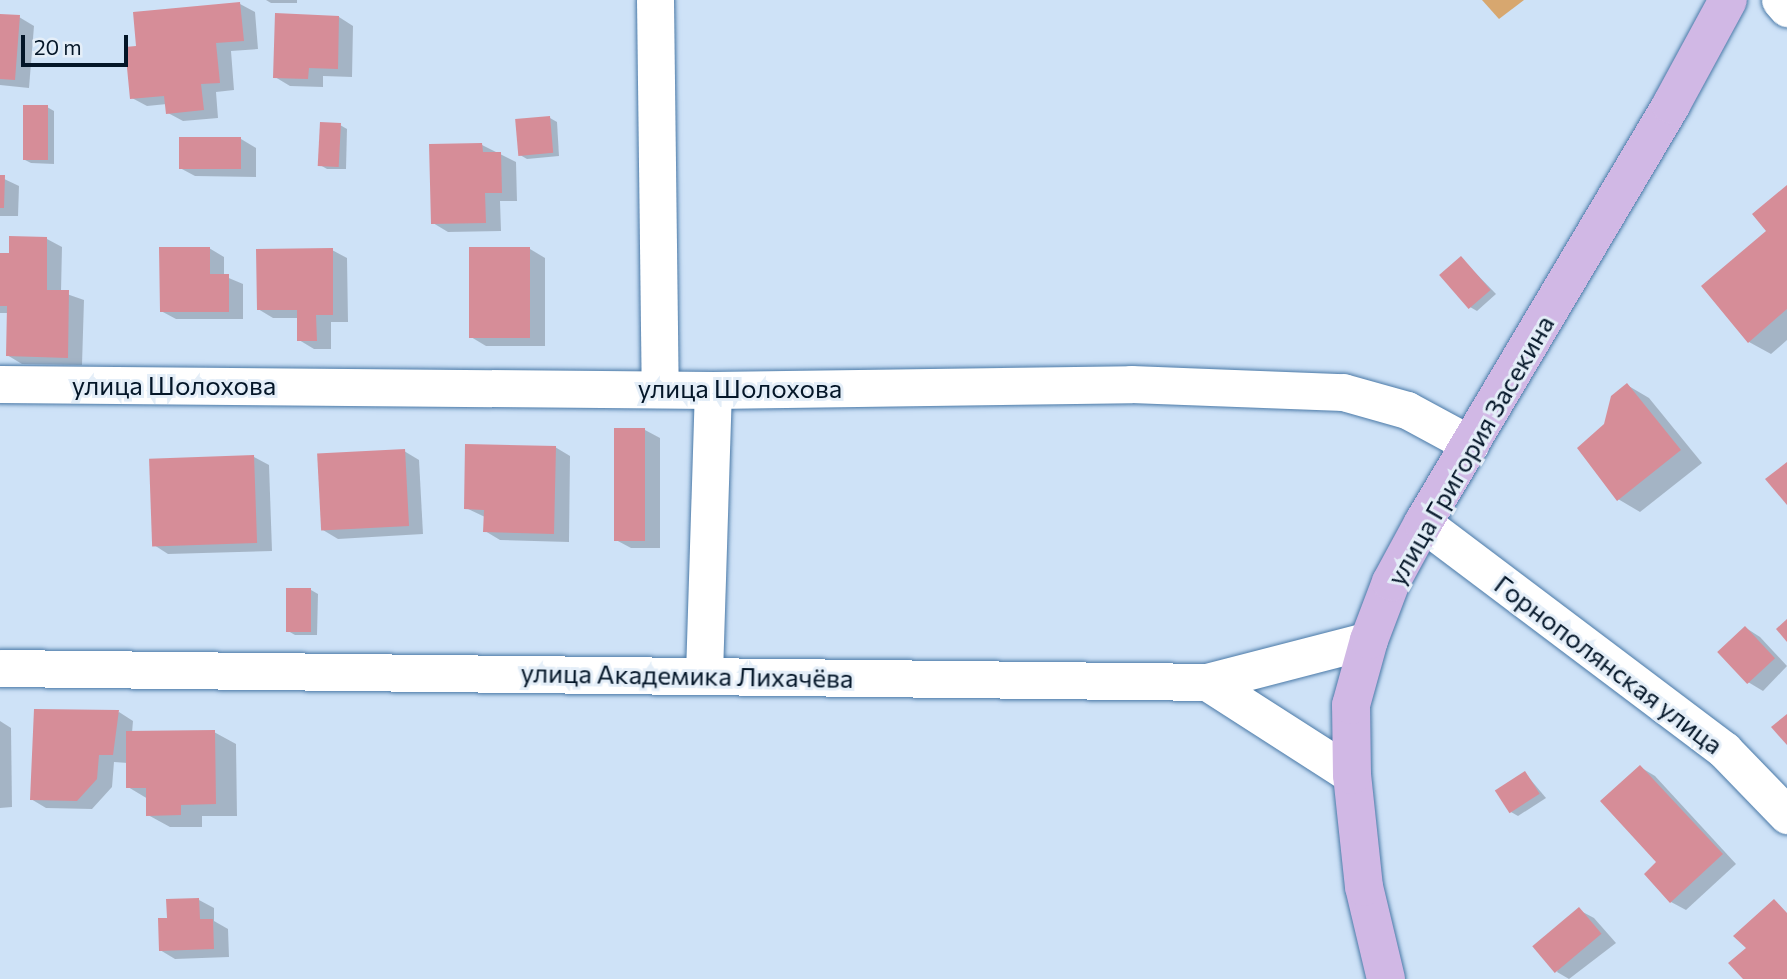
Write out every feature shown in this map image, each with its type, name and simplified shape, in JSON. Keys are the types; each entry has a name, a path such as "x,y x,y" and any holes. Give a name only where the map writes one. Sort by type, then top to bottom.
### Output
{"main road":[{"name":"улица Григория Засекина","path":"1387,979 1364,887 1352,775 1351,705 1369,640 1391,582 1423,523 1671,105 1728,0"}],"street":[{"path":"655,0 660,389"},
{"path":"1780,0 1787,8"},
{"name":"улица Шолохова","path":"0,384 713,390 1131,384 1343,392 1407,410 1470,443"},
{"path":"704,674 713,390"},
{"name":"Горнополянская улица","path":"1423,523 1724,750 1787,815"},
{"name":"улица Академика Лихачёва","path":"0,668 704,674 1207,682 1369,640"},
{"path":"1207,682 1352,775"}],"shaded area":[{"path":"1482,0 1524,0 1499,19"}],"building":[{"path":"240,2 244,41 216,43 220,83 201,84 204,110 166,114 164,96 130,99 125,47 136,46 133,12"},
{"path":"275,13 339,16 338,69 309,68 308,79 273,78"},
{"path":"0,14 20,15 15,80 0,79"},
{"path":"23,105 48,105 48,160 23,160"},
{"path":"550,116 553,153 518,156 515,119"},
{"path":"320,122 341,123 339,167 318,166"},
{"path":"179,137 241,137 241,169 179,169"},
{"path":"482,143 483,152 501,152 502,193 485,193 486,223 431,224 429,144"},
{"path":"0,175 5,175 4,208 0,208"},
{"path":"1787,185 1787,309 1748,343 1701,286 1766,231 1752,214"},
{"path":"9,236 47,237 47,290 69,290 68,358 6,356 7,306 0,306 0,253 9,253"},
{"path":"159,247 210,247 210,274 229,274 229,312 160,312"},
{"path":"469,247 530,247 530,338 469,338"},
{"path":"333,248 333,315 316,315 317,341 297,341 297,310 257,310 256,249"},
{"path":"1461,256 1491,290 1469,309 1439,275"},
{"path":"1627,383 1681,450 1617,501 1577,448 1604,424 1611,396"},
{"path":"614,428 645,428 645,541 614,541"},
{"path":"465,444 556,446 554,534 483,532 484,510 464,509"},
{"path":"405,449 409,526 321,531 317,454"},
{"path":"254,455 257,543 152,547 149,459"},
{"path":"1787,462 1787,505 1765,479"},
{"path":"286,588 311,588 311,632 286,632"},
{"path":"1787,619 1787,642 1776,629"},
{"path":"1745,626 1775,658 1747,684 1717,652"},
{"path":"34,709 119,710 113,755 99,755 97,779 77,801 30,800"},
{"path":"1787,714 1787,745 1771,727"},
{"path":"215,730 216,804 181,805 181,815 146,816 146,788 126,788 126,731"},
{"path":"1640,765 1723,854 1670,903 1644,874 1656,862 1600,801"},
{"path":"1525,771 1540,794 1510,813 1495,791"},
{"path":"199,898 200,919 213,919 214,949 159,951 158,918 167,918 166,899"},
{"path":"1774,899 1787,913 1787,979 1743,979 1728,963 1746,948 1733,936"},
{"path":"1579,907 1601,934 1555,973 1532,946"}]}
